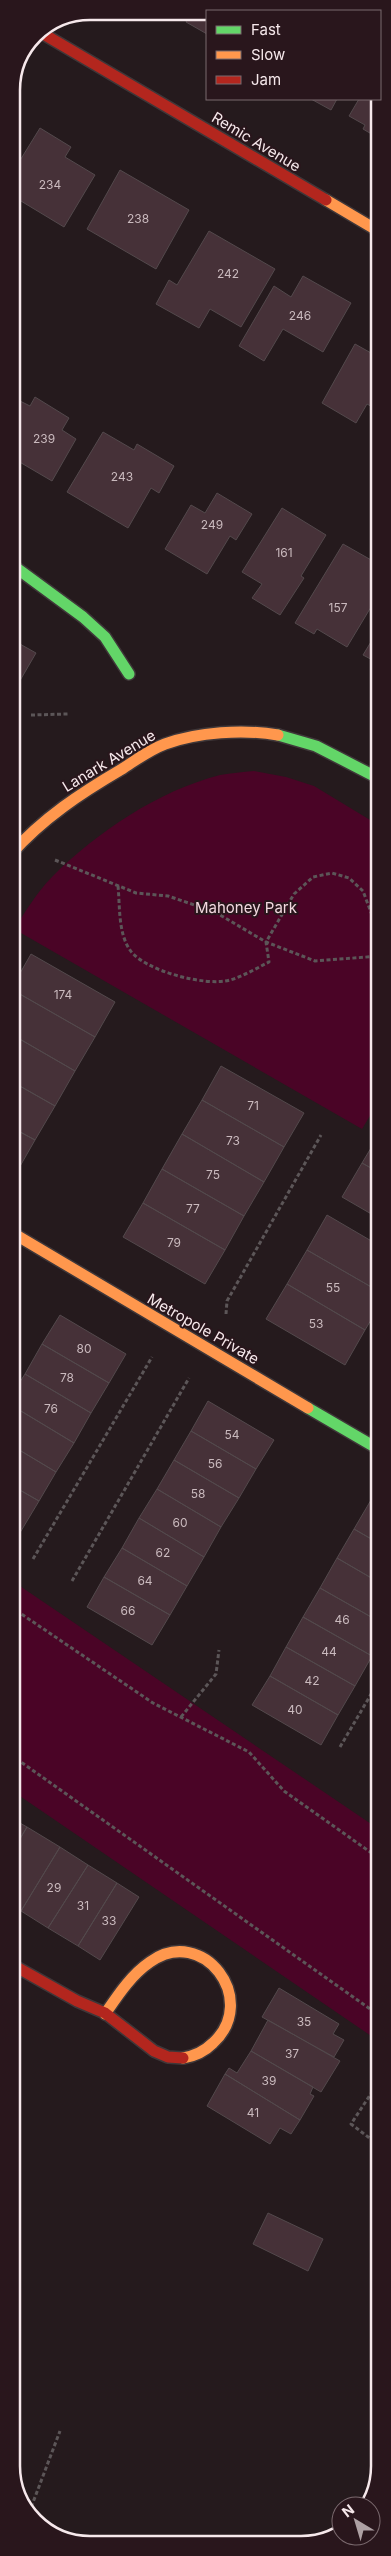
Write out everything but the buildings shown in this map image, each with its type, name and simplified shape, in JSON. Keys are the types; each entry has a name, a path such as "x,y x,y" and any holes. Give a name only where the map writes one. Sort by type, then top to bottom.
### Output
{"street":[{"name":"Remic Avenue","path":"47,36 371,227"},
{"path":"20,571 83,617 105,637 129,674"},
{"name":"Lanark Avenue","path":"20,846 65,805 97,782 165,744 194,738 223,733 254,731 286,735 317,746 371,774"},
{"name":"Metropole Private","path":"20,1237 371,1445"},
{"path":"20,1969 78,2002 105,2014 128,2035 146,2047 163,2055 181,2058 199,2054 215,2044 226,2030 232,2013 231,1994 224,1977 213,1964 196,1954 178,1952 160,1956 144,1965 105,2014"}],"path":[{"path":"31,715 68,714"},
{"path":"54,860 136,893 168,896 215,912 266,942 315,961 371,957"},
{"path":"118,886 122,932 130,951 154,968 200,981 229,980 269,962 266,942 294,894 313,877 332,874 349,878 363,891 371,912"},
{"path":"226,1314 227,1301 321,1135"},
{"path":"33,1559 152,1355"},
{"path":"72,1580 190,1377"},
{"path":"20,1613 153,1703 196,1727 249,1752 284,1791 371,1853"},
{"path":"181,1717 216,1674 219,1650"},
{"path":"340,1747 371,1695"},
{"path":"20,1760 371,2010"},
{"path":"371,2094 351,2124 371,2139"},
{"path":"32,2505 60,2432"}],"green space":[{"name":"Mahoney Park","path":"254,771 286,777 314,786 371,821 371,1114 362,1129 20,932 20,920 52,877 109,829 151,802 174,791 197,782 233,773"},
{"path":"20,1586 371,1824 371,2036 20,1796"}],"traffic: fast":[{"path":"20,571 83,617 105,637 129,674"},
{"path":"278,735 316,746 371,774"},
{"path":"308,1408 371,1445"}],"traffic: slow":[{"path":"326,200 371,227"},
{"path":"20,844 63,807 159,746 206,734 250,732 278,735"},
{"path":"20,1237 308,1408"},
{"path":"105,2014 131,1979 150,1962 170,1953 189,1953 206,1960 219,1972 228,1988 230,2007 226,2026 206,2049 183,2058"}],"traffic: jam":[{"path":"47,36 326,200"},
{"path":"20,1969 77,2001 105,2013 154,2051 168,2057 183,2058"}]}
